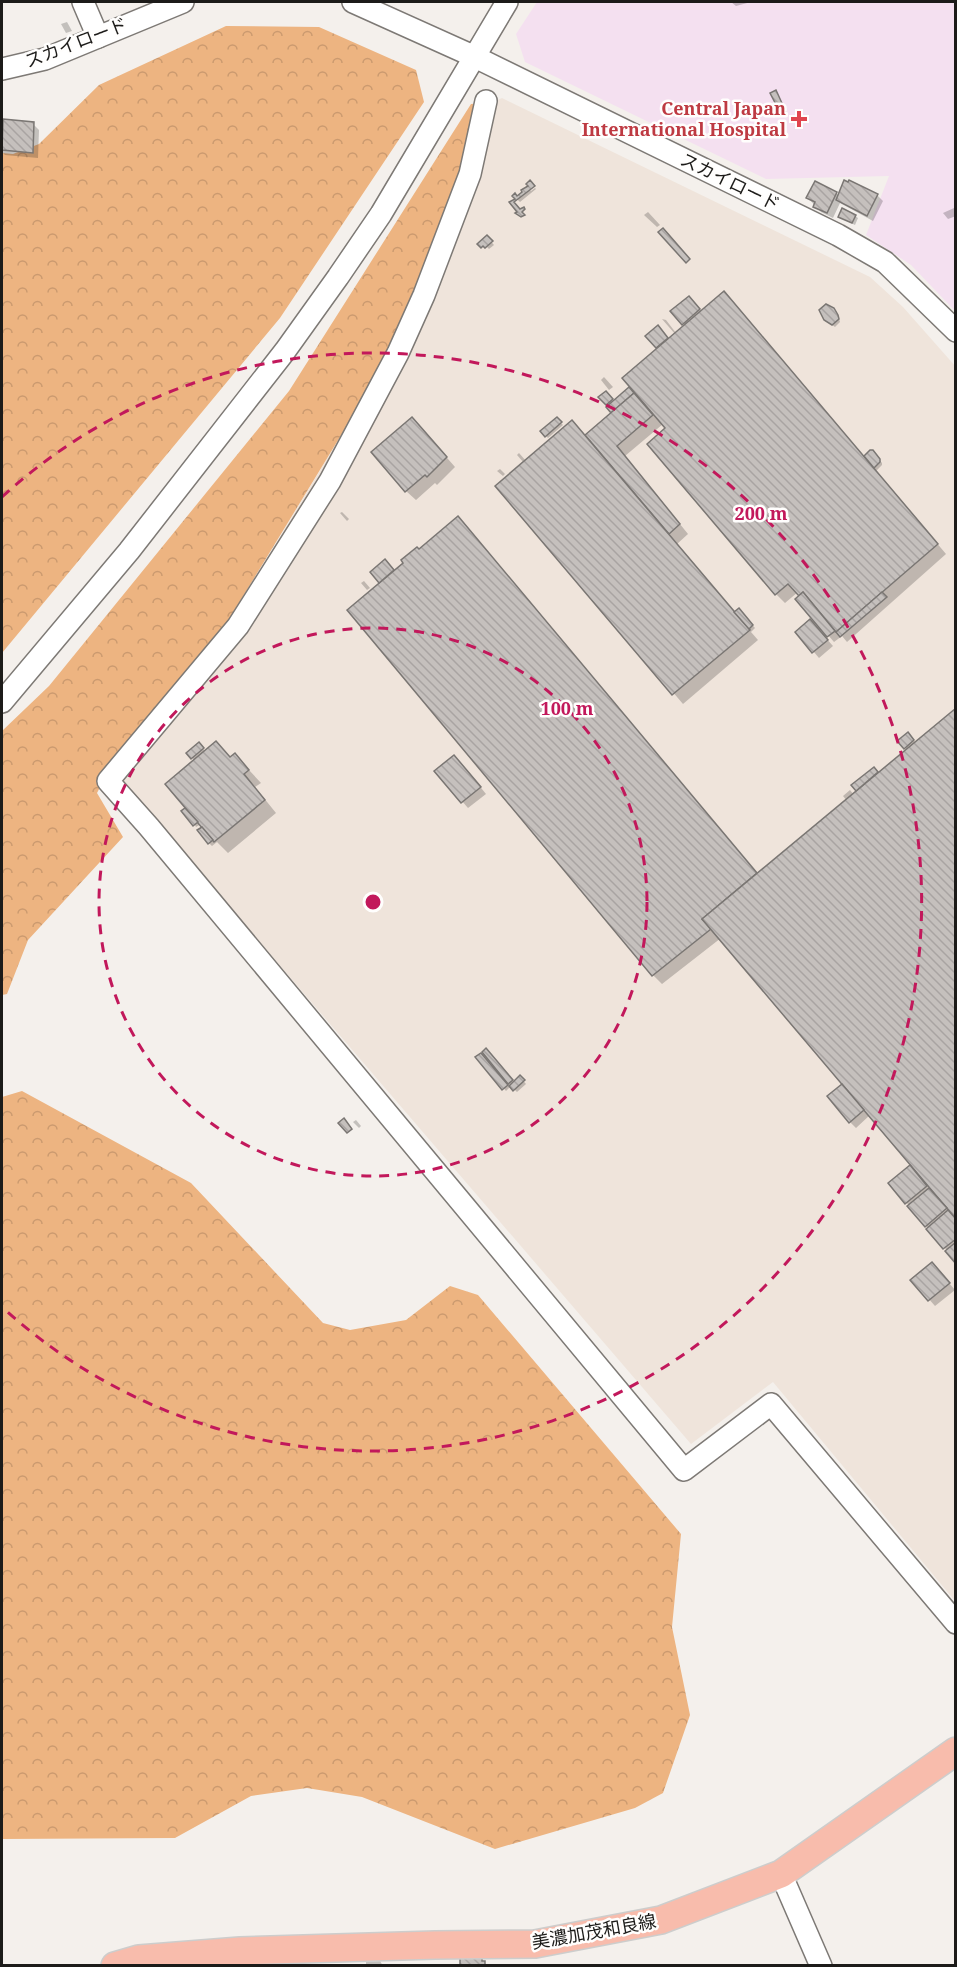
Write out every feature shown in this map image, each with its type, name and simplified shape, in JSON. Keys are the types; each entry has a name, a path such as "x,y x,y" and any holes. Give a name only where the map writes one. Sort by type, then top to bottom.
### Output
{"main road":[{"name":"美濃加茂和良線","path":"115,1965 139,1959 240,1951 535,1944 661,1920 781,1874 956,1752"}],"street":[{"path":"83,2 98,37"},
{"name":"スカイロード","path":"2,69 45,59 183,2"},
{"name":"スカイロード","path":"353,2 473,56 847,240 885,262 956,331"},
{"path":"2,702 129,551 298,332 381,214 507,2"},
{"path":"486,101 470,174 424,295 398,353 330,482 238,626 108,781 157,836 684,1470 771,1404 956,1623"},
{"path":"781,1874 821,1965"}],"shaded area":[{"name":"Central Japan International Hospital","path":"537,2 955,2 955,311 911,265 866,235 889,176 766,179 525,62 516,34"},
{"path":"502,98 870,277 903,307 956,367 955,1601 773,1382 691,1444 110,768 229,621 382,368 493,102"}],"green space":[{"path":"226,26 319,27 416,70 424,102 280,318 2,653 2,153 13,154 39,144 99,85"},
{"path":"493,102 446,228 382,368 228,621 110,768 97,793 123,837 28,940 7,994 2,995 2,731 49,686 289,391 471,104"},
{"path":"22,1091 191,1183 323,1323 350,1330 406,1320 450,1286 478,1295 681,1534 672,1627 690,1715 663,1793 635,1808 495,1849 362,1797 307,1788 251,1796 175,1838 2,1839 2,1097"}],"building":[{"path":"776,90 786,112 781,114 770,93"},
{"path":"3,119 34,122 33,153 2,150"},
{"path":"530,180 535,186 514,202 520,209 524,207 525,209 522,212 525,215 521,217 515,213 517,212 509,202 515,199 512,196 515,193 517,196 528,186 526,184"},
{"path":"844,180 848,182 849,180 878,194 867,216 836,200"},
{"path":"815,181 837,192 827,213 813,207 815,202 806,198"},
{"path":"842,208 856,215 852,223 838,217"},
{"path":"663,228 690,259 686,263 658,232"},
{"path":"487,235 493,241 485,248 483,246 481,248 477,244"},
{"path":"724,291 938,544 836,632 803,592 799,596 788,584 775,595 647,444 665,428 622,378"},
{"path":"689,296 700,309 682,325 670,311"},
{"path":"826,304 834,308 838,315 839,319 832,325 824,320 819,310"},
{"path":"658,325 668,338 656,348 645,336"},
{"path":"629,387 634,393 611,413 606,407"},
{"path":"606,391 613,399 606,405 598,397"},
{"path":"634,393 653,415 617,446 680,524 669,534 585,435"},
{"path":"412,417 447,457 427,477 425,475 405,492 371,452"},
{"path":"557,417 562,422 545,437 540,431"},
{"path":"572,420 750,630 672,695 495,486"},
{"path":"873,450 880,459 874,468 864,456"},
{"path":"458,516 757,873 702,919 711,929 652,976 347,610 403,563 401,560 417,547 419,549"},
{"path":"385,559 394,570 379,583 370,572"},
{"path":"803,592 835,631 827,637 795,599"},
{"path":"882,592 887,597 840,637 836,632"},
{"path":"739,608 753,625 749,629 734,612"},
{"path":"810,619 828,640 812,653 795,632"},
{"path":"956,708 956,1219 702,919"},
{"path":"908,732 914,740 904,749 897,741"},
{"path":"216,741 230,757 235,753 249,770 244,774 265,800 214,842 165,784"},
{"path":"199,742 204,748 191,759 186,753"},
{"path":"454,755 481,787 461,803 434,771"},
{"path":"874,767 878,772 856,791 851,785"},
{"path":"185,808 198,822 193,826 181,811"},
{"path":"202,827 213,840 208,844 197,830"},
{"path":"486,1048 513,1080 508,1084 482,1052"},
{"path":"481,1053 508,1085 502,1090 475,1057"},
{"path":"520,1075 525,1080 513,1091 509,1086"},
{"path":"842,1084 864,1110 849,1123 827,1096"},
{"path":"344,1118 352,1129 347,1133 338,1123"},
{"path":"910,1165 927,1186 905,1204 888,1183"},
{"path":"929,1188 947,1208 925,1227 907,1206"},
{"path":"948,1210 956,1219 956,1239 943,1249 926,1229"},
{"path":"956,1242 956,1264 945,1251"},
{"path":"932,1262 950,1283 928,1301 910,1280"},
{"path":"482,1957 485,1966 460,1966 460,1958"}],"place":[{"name":"Central Japan International Hospital","path":"799,119"}]}
